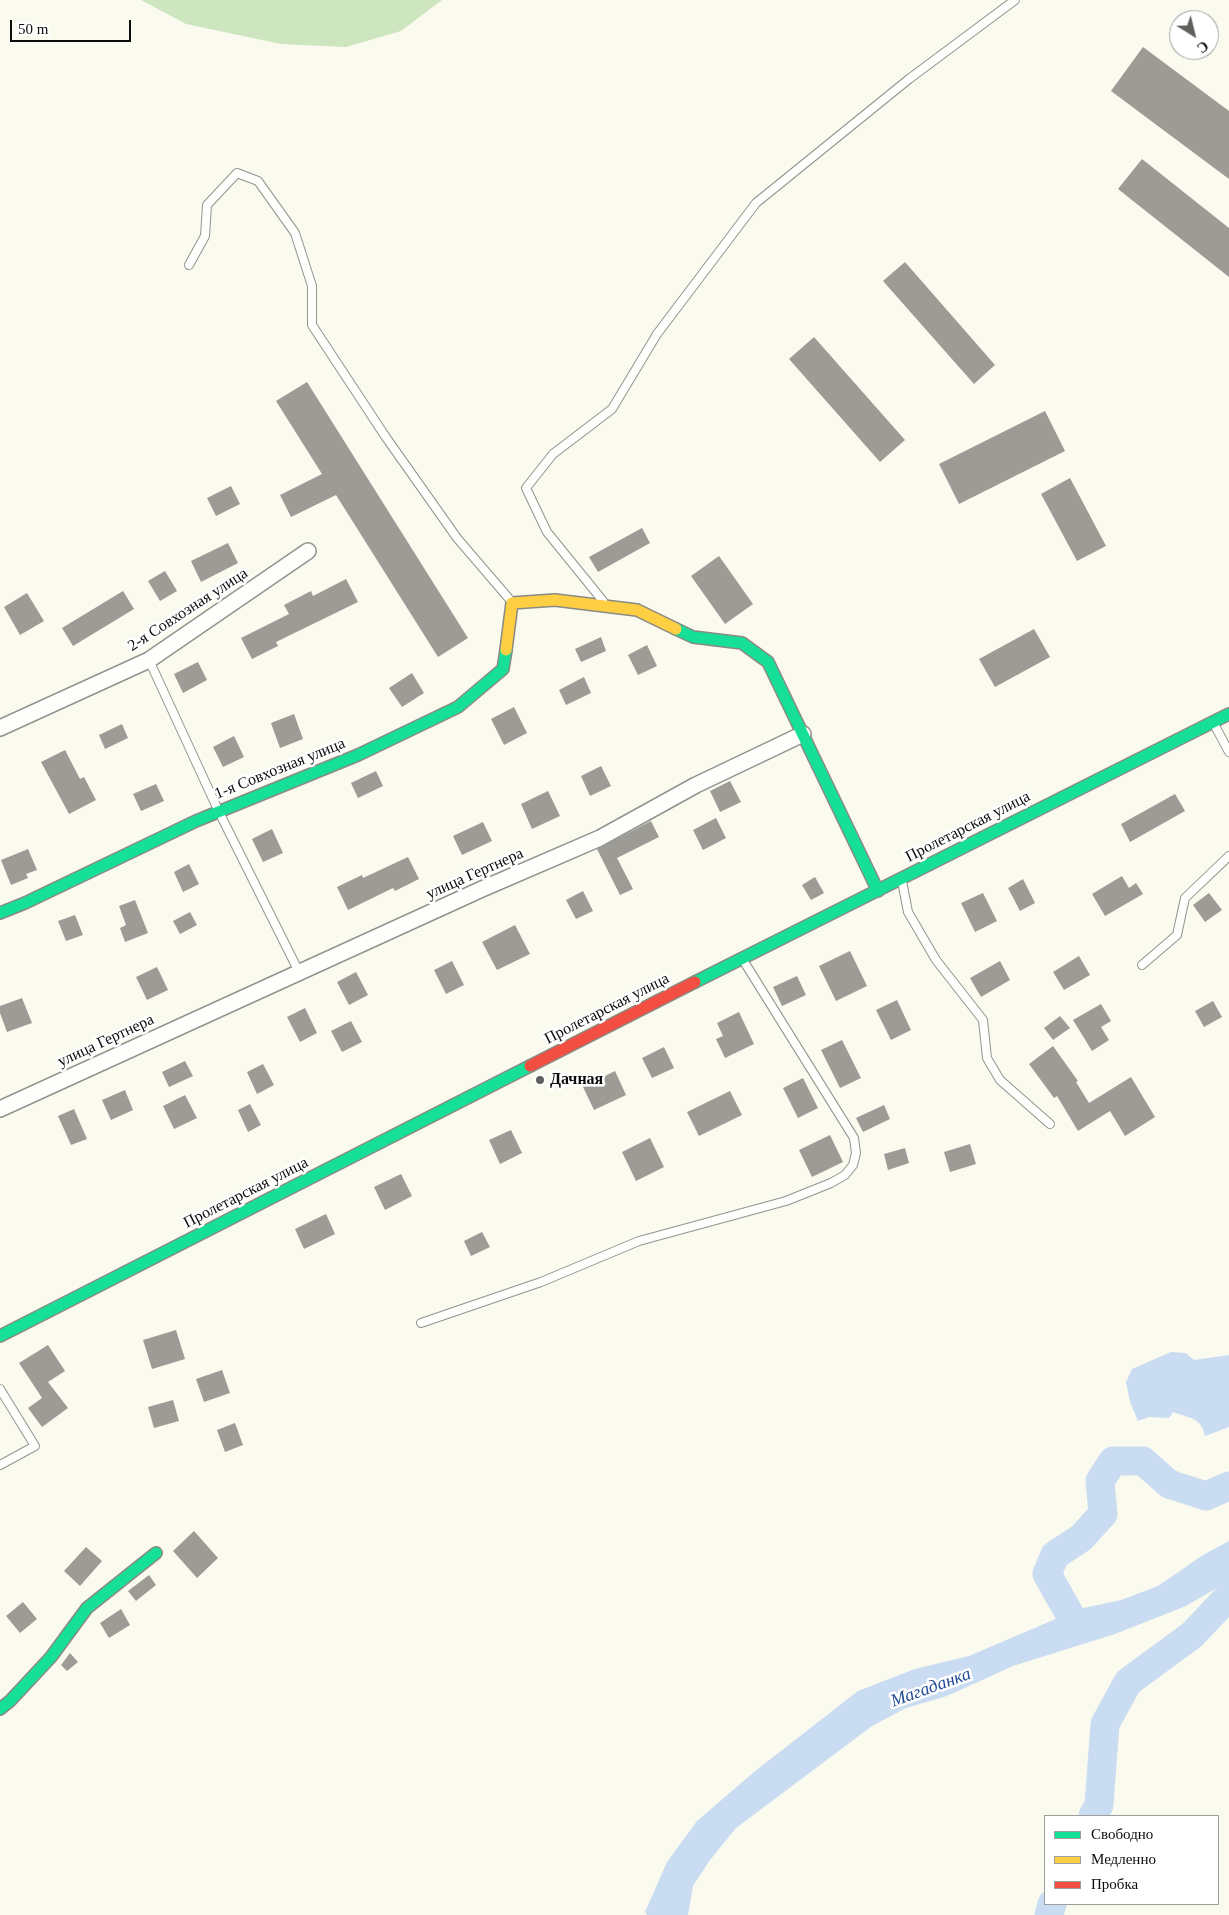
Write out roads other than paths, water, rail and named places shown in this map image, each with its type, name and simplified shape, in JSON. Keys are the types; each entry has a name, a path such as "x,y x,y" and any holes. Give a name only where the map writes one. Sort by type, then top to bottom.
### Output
{"main road":[{"path":"512,603 555,600 636,610 693,637 742,643 768,662 878,891"},
{"name":"1-я Совхозная улица","path":"0,913 219,812 358,755 458,706 503,669 512,603"},
{"name":"Пролетарская улица","path":"0,1336 742,958 1229,714"},
{"path":"0,1709 51,1657 87,1608 156,1553"}],"street":[{"name":"2-я Совхозная улица","path":"0,728 149,660 308,551"},
{"name":"улица Гертнера","path":"0,1110 299,972 600,838 696,785 803,734"}],"lane":[{"path":"607,606 547,532 526,488 553,454 612,409 657,334 756,203 909,79 1015,0"},
{"path":"189,265 205,236 207,205 237,173 258,180 295,233 312,286 312,325 385,436 457,538 512,603"},
{"path":"149,660 219,812 299,972"},
{"path":"1213,722 1229,752"},
{"path":"1142,965 1177,935 1185,898 1229,856"},
{"path":"902,879 908,912 936,960 983,1020 987,1058 1000,1080 1050,1124"},
{"path":"421,1323 541,1282 639,1241 786,1201 831,1183 844,1175 853,1165 856,1153 854,1138 742,958"},
{"path":"0,1388 35,1446 0,1466"}],"water":[{"path":"1171,1352 1186,1353 1194,1360 1229,1355 1229,1427 1205,1436 1201,1425 1194,1419 1173,1412 1169,1418 1149,1417 1138,1421 1130,1402 1126,1382 1132,1369"},
{"path":"1229,1541 1229,1583 1222,1585 1186,1606 1115,1634 1013,1666 947,1696 906,1708 872,1726 736,1828 710,1860 693,1886 688,1915 647,1915 645,1912 667,1862 697,1821 754,1772 858,1691 915,1669 969,1656 1079,1609 1121,1600 1158,1586 1203,1555"}],"waterway":[{"path":"1078,1629 1047,1574 1055,1555 1081,1538 1103,1514 1100,1481 1113,1461 1143,1461 1169,1484 1206,1496 1229,1486"},
{"name":"Магаданка","path":"1094,1815 1099,1805 1105,1724 1128,1682 1192,1635 1229,1596"},
{"name":"Магаданка","path":"1049,1915 1052,1905"}],"place":[{"name":"Дачная","path":"540,1080"}]}
